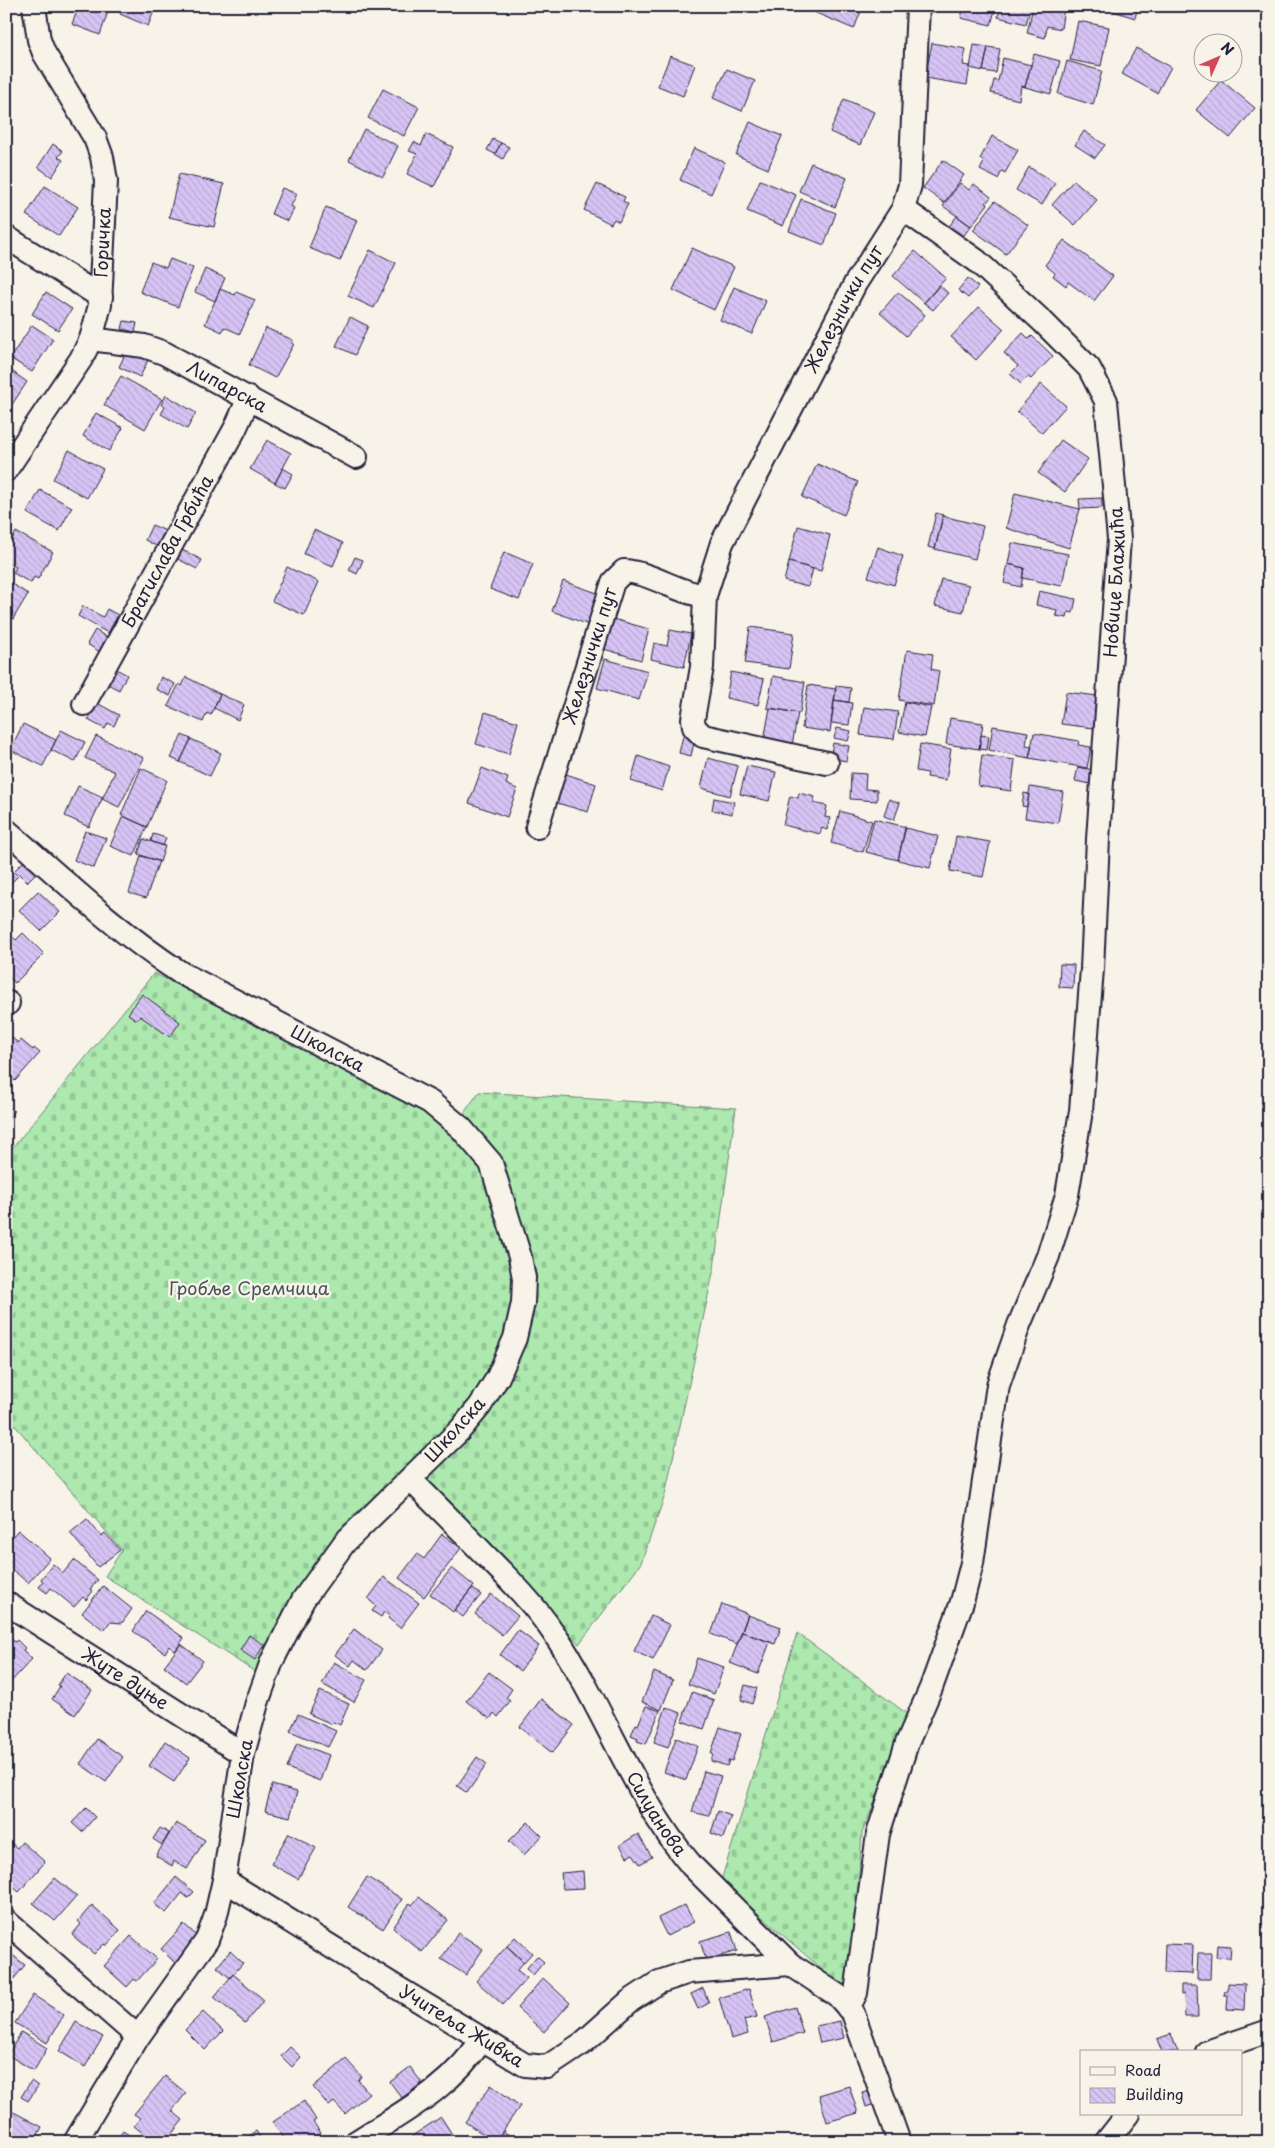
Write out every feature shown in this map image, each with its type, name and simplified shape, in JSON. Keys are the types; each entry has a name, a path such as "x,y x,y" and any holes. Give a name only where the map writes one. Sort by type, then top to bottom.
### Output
{"street":[{"name":"Горичка","path":"6,470 81,359 91,339 101,297 106,181 102,157 95,138 44,53 39,40 34,6"},
{"name":"Железнички пут","path":"827,763 703,736 694,727 693,719 702,667 704,596 722,543 855,284 903,210 910,185 918,6"},
{"name":"Новице Блажића","path":"848,2008 856,1993 879,1828 907,1743 948,1640 972,1563 998,1385 1019,1325 1048,1256 1067,1195 1081,1112 1092,969 1098,839 1119,539 1106,401 1089,368 977,261 903,210"},
{"path":"6,237 101,297"},
{"name":"Липарска","path":"91,339 144,346 164,352 356,457"},
{"name":"Братислава Грбића","path":"84,704 235,429 248,398"},
{"name":"Железнички пут","path":"537,827 613,582 624,571 638,572 686,593 704,596"},
{"name":"Школска","path":"6,830 133,941 181,973 430,1102 461,1128 491,1163 520,1257 524,1278 523,1303 515,1338 498,1377 480,1406 460,1430 346,1542 303,1600 264,1681 243,1754 224,1880 216,1915 207,1940 138,2037 75,2142"},
{"name":"Силуанова","path":"410,1479 526,1597 554,1633 579,1672 650,1806 680,1853 790,1964 836,1995 853,2013 899,2142"},
{"name":"Жуте дуње","path":"6,1603 243,1754"},
{"name":"Учитеља Живка","path":"224,1880 525,2065 547,2067 583,2042 630,2001 660,1982 689,1972 790,1964"},
{"path":"6,1921 138,2037"},
{"path":"1214,2050 1269,2031"},
{"path":"356,2142 446,2083 471,2057 482,2039"},
{"path":"1106,2142 1126,2116"}],"green space":[{"name":"Гробље Сремчица","path":"154,973 419,1108 449,1134 479,1092 736,1108 714,1268 665,1495 641,1563 579,1644 408,1467 260,1675 105,1576 122,1550 6,1415 6,1300 11,1289 6,1285 6,1156"},
{"path":"797,1633 910,1716 862,1833 850,1994 721,1881"}],"building":[{"path":"79,6 110,6 100,35 72,24"},
{"path":"124,6 156,6 148,26 120,14"},
{"path":"800,6 818,6 816,13"},
{"path":"818,6 863,6 854,29 816,13"},
{"path":"943,6 961,6 960,9"},
{"path":"964,6 996,6 991,25 961,18"},
{"path":"1001,6 1031,6 1026,24 998,17"},
{"path":"1044,6 1064,7 1061,29 1047,26 1045,38 1027,33 1033,7 1043,10"},
{"path":"1114,6 1138,6 1135,18 1113,11"},
{"path":"6,19 11,21 6,32"},
{"path":"1078,21 1109,27 1101,66 1070,60"},
{"path":"932,43 966,49 963,65 970,66 967,85 925,78"},
{"path":"974,45 988,47 983,71 970,68"},
{"path":"988,47 1000,49 996,73 983,71"},
{"path":"1136,48 1171,67 1157,93 1122,74"},
{"path":"1034,54 1060,61 1051,94 1025,87"},
{"path":"670,56 695,65 683,96 658,86"},
{"path":"1003,58 1031,65 1025,87 1021,86 1019,100 991,93 994,80 998,81"},
{"path":"1067,61 1102,71 1093,105 1058,94"},
{"path":"727,69 755,81 742,111 713,98"},
{"path":"1219,82 1223,82 1255,108 1230,138 1196,110"},
{"path":"383,89 419,107 404,136 368,118"},
{"path":"844,99 874,112 860,145 830,132"},
{"path":"750,122 782,136 768,169 736,155"},
{"path":"364,129 398,146 383,177 349,160"},
{"path":"1084,131 1105,145 1095,158 1075,145"},
{"path":"426,134 453,147 434,187 407,174 417,154 409,151 414,142 421,146"},
{"path":"992,136 1018,150 1005,173 1002,171 998,179 980,170 984,162 980,159"},
{"path":"493,139 501,143 495,154 487,150"},
{"path":"501,143 509,147 503,159 495,154"},
{"path":"53,144 63,151 58,157 63,160 52,177 38,167"},
{"path":"694,148 725,162 711,194 680,180"},
{"path":"943,160 964,175 944,203 923,188"},
{"path":"811,163 847,178 835,207 799,191"},
{"path":"1029,167 1055,183 1042,205 1016,190"},
{"path":"179,174 224,184 214,227 169,217"},
{"path":"760,180 796,195 783,226 747,211"},
{"path":"1074,180 1097,200 1075,225 1052,205"},
{"path":"960,183 969,190 974,184 991,197 986,203 988,204 971,226 943,206"},
{"path":"597,184 625,197 623,201 628,204 619,222 614,219 611,224 584,210"},
{"path":"45,186 78,207 59,236 26,215"},
{"path":"282,188 297,194 291,206 294,208 288,221 271,214"},
{"path":"801,199 836,213 824,245 789,231"},
{"path":"995,201 1028,225 1006,254 973,230"},
{"path":"326,207 357,220 340,261 309,248"},
{"path":"957,216 971,226 961,239 947,229"},
{"path":"1064,240 1113,276 1094,301 1068,282 1066,286 1053,276 1055,273 1045,265"},
{"path":"692,248 734,267 714,310 673,290"},
{"path":"370,250 396,263 374,308 348,296"},
{"path":"915,251 946,278 924,303 893,276"},
{"path":"170,259 193,268 178,307 140,292 151,262 166,268"},
{"path":"205,269 225,278 215,301 195,292"},
{"path":"968,278 978,287 968,298 958,290"},
{"path":"939,285 948,293 933,310 924,303"},
{"path":"734,287 766,301 752,334 720,320"},
{"path":"220,289 235,295 236,292 255,300 240,334 224,327 222,332 205,324"},
{"path":"46,292 72,309 58,330 32,314"},
{"path":"898,292 925,315 906,336 880,313"},
{"path":"979,307 1004,329 976,360 951,337"},
{"path":"350,317 368,326 355,355 336,346"},
{"path":"124,321 137,323 135,332 122,329"},
{"path":"32,325 53,339 32,372 10,358"},
{"path":"266,328 293,340 292,343 294,344 275,378 249,365"},
{"path":"1023,333 1029,339 1032,336 1053,356 1031,379 1028,377 1021,384 1010,374 1018,366 1004,353"},
{"path":"127,350 148,360 140,377 119,367"},
{"path":"6,367 27,382 7,412 6,411"},
{"path":"121,376 162,399 145,429 104,405"},
{"path":"1041,384 1066,406 1042,433 1017,411"},
{"path":"166,395 196,413 187,429 161,414 165,407 161,405"},
{"path":"96,413 123,428 109,451 83,436"},
{"path":"267,440 291,453 275,483 250,469"},
{"path":"1061,440 1088,459 1065,492 1038,473"},
{"path":"69,450 103,469 87,498 53,479"},
{"path":"817,464 858,482 844,515 802,497"},
{"path":"283,468 293,474 285,488 275,483"},
{"path":"40,490 72,507 59,531 27,513"},
{"path":"1015,493 1080,509 1069,548 1006,528"},
{"path":"1102,498 1102,508 1080,509 1079,499"},
{"path":"936,513 943,515 935,549 928,547"},
{"path":"943,516 983,526 975,559 935,549"},
{"path":"152,525 166,531 158,547 145,540"},
{"path":"798,526 830,535 821,571 789,562"},
{"path":"314,530 343,543 333,566 304,554"},
{"path":"16,532 53,552 38,579 34,577 31,583 13,573 16,567 6,562 6,550"},
{"path":"1012,543 1068,554 1062,586 1022,578 1024,568 1008,564"},
{"path":"878,547 903,556 894,585 868,577"},
{"path":"182,550 202,560 197,569 178,559"},
{"path":"504,552 533,564 519,600 490,589"},
{"path":"355,557 363,560 357,574 349,570"},
{"path":"789,562 813,569 808,587 784,581"},
{"path":"1008,564 1024,568 1021,587 1004,583"},
{"path":"287,567 319,582 304,615 272,601"},
{"path":"941,579 969,585 963,612 935,606"},
{"path":"6,580 28,594 10,624 6,621"},
{"path":"563,581 600,594 589,625 552,611"},
{"path":"1039,591 1076,599 1073,613 1068,612 1067,618 1056,616 1057,610 1036,605"},
{"path":"83,606 103,617 107,609 118,615 108,633 78,616"},
{"path":"613,619 649,629 641,660 604,649"},
{"path":"750,627 794,633 789,669 745,663"},
{"path":"95,630 108,638 100,652 87,644"},
{"path":"670,630 691,634 684,667 651,659 654,643 667,646"},
{"path":"907,650 933,654 931,669 939,671 934,706 899,700"},
{"path":"605,659 648,671 639,700 597,688"},
{"path":"113,667 127,675 119,690 104,682"},
{"path":"731,672 764,679 758,705 726,698"},
{"path":"773,676 805,682 800,713 767,708"},
{"path":"161,677 175,684 170,696 156,689"},
{"path":"186,677 220,694 211,715 207,713 203,722 168,706 179,684 182,686"},
{"path":"808,685 836,689 830,732 802,728"},
{"path":"836,686 851,688 849,702 834,700"},
{"path":"1066,692 1098,696 1094,728 1061,724"},
{"path":"220,694 244,705 238,720 214,708"},
{"path":"834,700 852,703 849,725 831,723"},
{"path":"905,702 931,707 925,737 899,732"},
{"path":"97,703 119,715 114,726 108,723 105,729 88,720"},
{"path":"864,707 898,712 894,739 860,735"},
{"path":"770,708 798,713 792,745 764,740"},
{"path":"485,712 518,722 509,754 476,744"},
{"path":"950,718 983,723 979,749 946,744"},
{"path":"23,724 56,740 43,766 10,750"},
{"path":"993,726 1028,732 1026,745 1032,746 1029,758 989,750"},
{"path":"837,728 851,731 848,741 834,738"},
{"path":"61,730 85,742 75,762 51,750"},
{"path":"1034,733 1079,741 1078,745 1091,747 1087,768 1029,758"},
{"path":"182,735 191,739 180,762 171,758"},
{"path":"981,735 989,736 987,750 979,749"},
{"path":"96,736 144,758 119,807 102,799 115,772 85,758"},
{"path":"683,736 695,738 691,756 679,753"},
{"path":"191,739 221,753 210,776 180,762"},
{"path":"833,743 849,746 846,761 830,758"},
{"path":"920,744 951,749 946,780 927,777 928,773 916,771"},
{"path":"982,755 1015,760 1011,791 978,786"},
{"path":"638,756 669,767 662,791 631,781"},
{"path":"708,758 738,766 730,796 701,788"},
{"path":"747,766 776,772 769,801 740,794"},
{"path":"1078,767 1094,770 1091,784 1075,781"},
{"path":"141,768 167,780 147,827 121,815"},
{"path":"482,768 508,778 506,784 517,789 507,817 469,803"},
{"path":"851,773 866,774 865,789 877,790 877,801 850,799"},
{"path":"566,774 596,784 588,812 557,803"},
{"path":"78,786 103,797 89,827 65,816"},
{"path":"1030,787 1063,792 1058,823 1025,818"},
{"path":"799,793 815,797 813,803 827,806 825,817 830,818 827,830 822,828 820,834 783,825 790,796 798,798"},
{"path":"1024,793 1029,794 1027,807 1022,806"},
{"path":"714,798 734,802 732,814 712,810"},
{"path":"889,799 900,803 894,820 884,816"},
{"path":"840,811 872,821 863,852 831,843"},
{"path":"123,816 147,827 134,856 110,846"},
{"path":"874,819 906,827 898,860 866,852"},
{"path":"905,828 938,836 930,868 898,860"},
{"path":"85,831 106,838 94,868 74,860"},
{"path":"153,834 166,838 163,846 151,841"},
{"path":"956,836 990,842 983,877 950,871"},
{"path":"143,839 165,846 160,862 138,854"},
{"path":"29,856 41,868 27,882 15,870"},
{"path":"141,856 159,861 146,898 129,893"},
{"path":"6,864 18,876 6,888"},
{"path":"38,891 60,912 41,931 19,910"},
{"path":"23,933 44,954 15,983 6,974 6,944 13,937 16,940"},
{"path":"1060,964 1074,965 1073,988 1059,987"},
{"path":"142,994 180,1022 170,1037 140,1016 137,1020 128,1014"},
{"path":"8,1034 18,1043 21,1040 40,1053 15,1081 6,1073 6,1036"},
{"path":"6,1105 14,1111 6,1122"},
{"path":"87,1519 101,1536 105,1533 120,1550 98,1567 70,1533"},
{"path":"18,1530 50,1558 28,1583 7,1565 11,1561 6,1557 6,1544"},
{"path":"442,1534 461,1548 424,1597 399,1578 417,1554 424,1559"},
{"path":"74,1560 98,1580 90,1589 93,1591 86,1600 83,1597 74,1607 51,1588 47,1593 39,1587 43,1582 41,1579 53,1564 63,1573"},
{"path":"452,1568 474,1586 453,1612 430,1594"},
{"path":"384,1577 419,1603 400,1628 384,1612 381,1617 372,1611 376,1606 368,1599"},
{"path":"103,1586 132,1609 122,1623 110,1622 104,1630 82,1613"},
{"path":"472,1588 481,1595 463,1617 454,1610"},
{"path":"491,1594 518,1616 502,1635 475,1614"},
{"path":"722,1604 748,1614 737,1644 711,1634"},
{"path":"146,1611 184,1638 175,1651 169,1646 165,1653 133,1631"},
{"path":"748,1615 781,1627 775,1644 742,1632"},
{"path":"651,1616 670,1625 653,1660 634,1651"},
{"path":"354,1629 382,1650 367,1670 354,1660 350,1666 335,1655"},
{"path":"518,1630 539,1646 520,1671 500,1655"},
{"path":"742,1632 770,1642 758,1674 730,1663"},
{"path":"7,1635 15,1642 17,1640 32,1659 7,1686"},
{"path":"249,1635 264,1645 255,1660 240,1650"},
{"path":"181,1644 203,1661 186,1683 164,1666"},
{"path":"697,1658 724,1667 714,1694 688,1684"},
{"path":"334,1662 366,1680 354,1702 322,1684"},
{"path":"489,1672 512,1689 506,1698 510,1701 498,1717 494,1713 490,1719 466,1701"},
{"path":"654,1672 673,1680 661,1710 642,1702"},
{"path":"66,1673 92,1690 75,1715 52,1699"},
{"path":"745,1685 757,1688 752,1704 741,1700"},
{"path":"320,1691 349,1704 340,1725 334,1722 332,1724 309,1714"},
{"path":"692,1692 714,1700 704,1729 682,1721"},
{"path":"541,1699 574,1725 552,1753 520,1727"},
{"path":"646,1706 660,1711 646,1744 637,1741 638,1738 631,1735 636,1724 638,1725"},
{"path":"666,1707 681,1713 668,1747 654,1742"},
{"path":"298,1714 336,1731 328,1747 290,1731"},
{"path":"720,1727 741,1734 732,1761 729,1760 727,1766 711,1761 713,1754 711,1753"},
{"path":"676,1738 698,1746 686,1780 664,1772"},
{"path":"97,1739 123,1757 106,1782 80,1764"},
{"path":"165,1741 190,1758 174,1782 149,1766"},
{"path":"297,1743 329,1755 320,1781 287,1768"},
{"path":"477,1757 487,1764 467,1793 457,1786"},
{"path":"704,1771 721,1776 709,1816 692,1812"},
{"path":"272,1785 297,1792 290,1817 265,1811"},
{"path":"86,1808 95,1817 82,1832 72,1823"},
{"path":"718,1811 731,1816 723,1838 711,1833"},
{"path":"528,1822 542,1836 524,1855 509,1841"},
{"path":"176,1823 205,1840 187,1869 174,1861 172,1866 156,1856"},
{"path":"160,1828 169,1833 162,1845 153,1839"},
{"path":"289,1833 316,1848 298,1879 271,1864"},
{"path":"638,1834 652,1857 640,1864 633,1854 627,1857 620,1845"},
{"path":"22,1842 45,1862 19,1892 6,1881 6,1849 11,1843 17,1848"},
{"path":"583,1871 584,1888 563,1889 561,1873"},
{"path":"176,1877 194,1892 188,1898 182,1893 166,1913 154,1904"},
{"path":"367,1877 402,1899 383,1929 348,1907"},
{"path":"55,1878 77,1896 55,1921 33,1903"},
{"path":"419,1897 448,1920 422,1952 393,1928 410,1903 412,1905"},
{"path":"92,1905 120,1930 106,1946 104,1944 94,1954 72,1935 81,1924 78,1921"},
{"path":"685,1905 694,1922 667,1936 658,1918"},
{"path":"184,1924 198,1937 175,1963 161,1949"},
{"path":"731,1932 737,1951 706,1960 700,1941"},
{"path":"458,1933 483,1949 466,1975 441,1959"},
{"path":"131,1936 157,1959 137,1981 134,1979 127,1987 104,1966"},
{"path":"515,1937 532,1953 524,1962 507,1946"},
{"path":"1165,1944 1193,1945 1192,1974 1164,1973"},
{"path":"1217,1945 1231,1946 1230,1958 1216,1957"},
{"path":"507,1946 524,1962 517,1970 527,1978 503,2005 476,1981"},
{"path":"6,1950 25,1965 8,1986 6,1985"},
{"path":"230,1951 243,1963 230,1978 217,1967"},
{"path":"1198,1953 1211,1953 1210,1979 1197,1979"},
{"path":"537,1956 544,1962 533,1975 526,1969"},
{"path":"233,1974 264,2000 245,2023 214,1997"},
{"path":"543,1978 570,2003 544,2032 517,2008"},
{"path":"1228,1983 1245,1984 1244,2010 1227,2009 1228,1995 1224,1995 1225,1991 1228,1991"},
{"path":"1181,1985 1197,1985 1198,2017 1185,2017 1184,1994 1181,1995"},
{"path":"703,1988 709,2003 698,2009 691,1994"},
{"path":"749,1989 757,2017 744,2020 748,2034 731,2039 719,1998"},
{"path":"33,1995 64,2015 47,2043 15,2023"},
{"path":"795,2007 803,2033 773,2042 765,2017"},
{"path":"203,2012 223,2031 205,2050 185,2030"},
{"path":"840,2021 844,2038 820,2043 816,2026"},
{"path":"76,2022 103,2037 85,2067 59,2051"},
{"path":"21,2032 47,2048 34,2071 8,2055"},
{"path":"1171,2034 1177,2050 1161,2050 1157,2039"},
{"path":"290,2047 301,2057 292,2067 281,2056"},
{"path":"346,2059 362,2077 358,2080 369,2093 345,2114 334,2102 329,2106 313,2087"},
{"path":"410,2067 422,2083 402,2098 390,2082"},
{"path":"165,2076 186,2093 172,2111 183,2120 165,2142 154,2142 134,2126 140,2118 134,2114"},
{"path":"31,2081 38,2086 28,2101 21,2097"},
{"path":"491,2085 520,2106 495,2142 465,2122"},
{"path":"849,2086 858,2113 827,2122 819,2095"},
{"path":"871,2091 875,2104 866,2107 862,2093"},
{"path":"304,2101 316,2120 313,2122 321,2133 309,2142 286,2142 273,2122"},
{"path":"6,2108 42,2127 34,2142 12,2142 6,2139"},
{"path":"441,2117 457,2142 416,2142 412,2136"},
{"path":"123,2131 139,2142 115,2142"},
{"path":"256,2131 263,2142 241,2142"},
{"path":"503,2131 519,2142 495,2142"}]}
